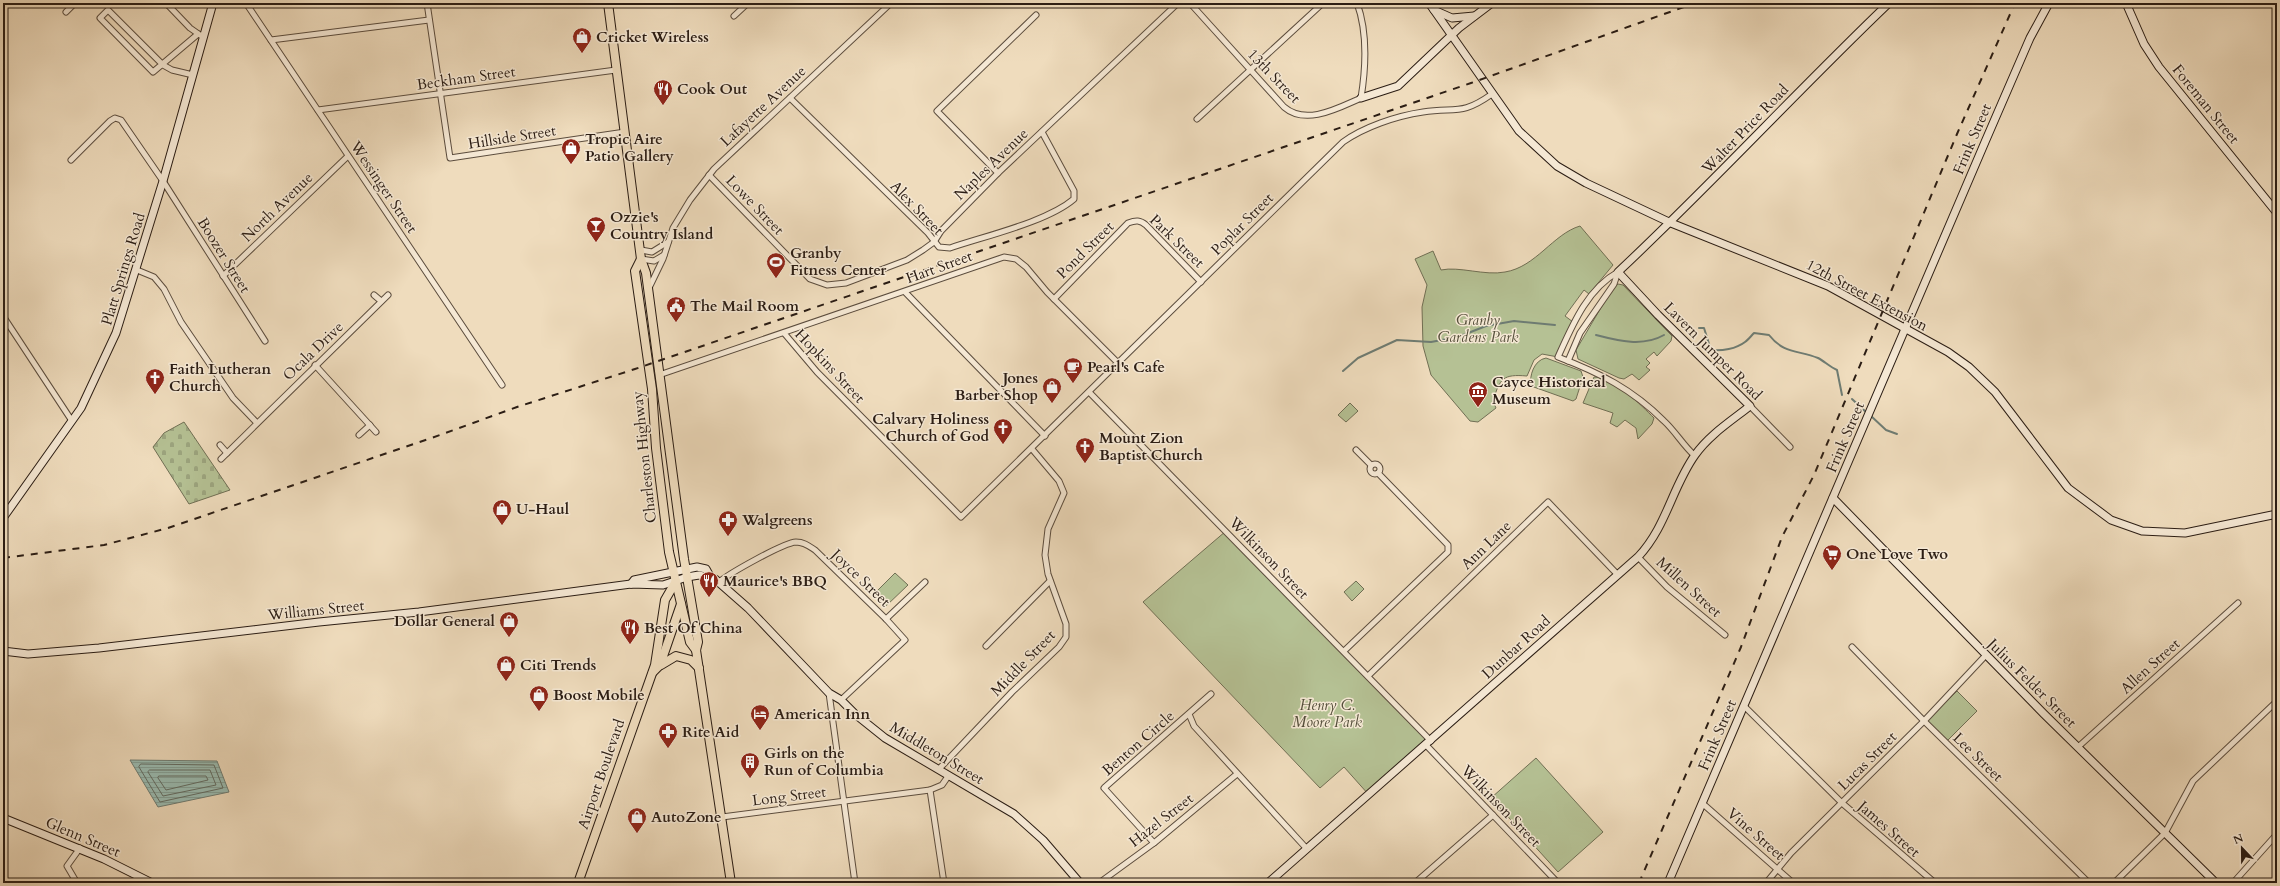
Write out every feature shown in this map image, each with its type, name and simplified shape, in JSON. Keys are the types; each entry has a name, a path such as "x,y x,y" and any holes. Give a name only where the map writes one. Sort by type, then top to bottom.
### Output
{"main road":[{"name":"Charleston Highway","path":"608,3 641,259 646,273 686,573 698,642 696,650 731,883"},
{"name":"Charleston Highway","path":"641,259 635,271 652,389 659,473 669,552 674,571 673,582 681,603 690,642 696,650"},
{"name":"Airport Boulevard","path":"651,674 660,665 681,603 686,573"},
{"name":"Airport Boulevard","path":"578,883 651,674 665,600 673,582"},
{"path":"660,665 676,656 691,660 699,668"}],"street":[{"path":"66,12 75,3"},
{"path":"166,3 201,36 163,65 153,72 100,18 108,10 163,65 193,75"},
{"name":"Platt Springs Road","path":"3,518 81,408 109,350 137,270 193,75 201,36 214,3"},
{"name":"Wessinger Street","path":"246,3 502,385"},
{"path":"427,3 441,93"},
{"path":"734,16 748,3"},
{"name":"Lafayette Avenue","path":"648,290 664,255 668,241 690,200 709,175 891,3"},
{"name":"Naples Avenue","path":"800,269 810,279 820,284 839,284 907,260 934,242 941,231 998,172 1178,3"},
{"name":"13th Street","path":"1190,3 1284,107 1294,114 1313,115 1361,98"},
{"path":"1197,119 1323,3"},
{"path":"1357,3 1363,22 1365,48 1361,98 1398,86 1452,35 1492,3"},
{"name":"12th Street Extension","path":"1428,3 1519,131 1557,166 1586,183 1671,223 1828,286 1948,352 1969,367 1995,392 2051,468 2068,488 2097,511 2126,526 2142,530 2185,533 2277,514"},
{"name":"Walter Price Road","path":"1618,272 1671,223 1854,35 1889,3"},
{"name":"Frink Street","path":"1668,883 2027,44 2049,3"},
{"name":"Foreman Street","path":"2126,3 2144,44 2159,67 2277,213"},
{"path":"1434,10 1452,18 1474,16"},
{"path":"998,172 936,111 1036,16"},
{"path":"271,40 430,20"},
{"name":"Beckham Street","path":"318,110 616,70"},
{"name":"Hillside Street","path":"441,93 450,158 625,132"},
{"name":"Poplar Street","path":"961,517 1348,138 1360,132 1406,116 1424,112 1459,111 1475,106 1492,94"},
{"name":"Alex Street","path":"790,98 928,233 939,247 950,248 1042,218 1063,209 1074,199 1074,191 1042,132"},
{"name":"Boozer Street","path":"71,160 115,118 121,120 163,181 264,341"},
{"name":"North Avenue","path":"223,276 348,156"},
{"name":"Lowe Street","path":"709,175 800,269"},
{"name":"Park Street","path":"1135,221 1141,221 1202,282"},
{"name":"Pond Street","path":"1054,299 1128,223 1135,221"},
{"name":"Lafayette Avenue","path":"640,250 652,252 668,241"},
{"path":"641,259 654,261 664,255"},
{"name":"Hart Street","path":"659,376 904,292 984,262 1010,257 1026,267 1034,278 1054,299"},
{"path":"137,270 154,277 164,289 181,322 233,398 257,424"},
{"path":"1618,272 1608,277 1582,309 1570,327 1558,357 1601,374 1633,393 1665,421 1694,455"},
{"path":"1568,361 1580,332 1614,284 1618,272"},
{"name":"Lavern Jumper Road","path":"1618,272 1658,315 1790,447"},
{"path":"904,292 1045,436"},
{"path":"374,294 381,301"},
{"name":"Ocala Drive","path":"221,459 315,365 388,295"},
{"path":"1054,299 1118,363"},
{"path":"3,316 72,421"},
{"name":"Hopkins Street","path":"784,333 817,372 961,517"},
{"path":"315,365 376,432"},
{"name":"Wilkinson Street","path":"1089,392 1368,676 1493,815 1558,883"},
{"name":"Dunbar Road","path":"1268,883 1429,743 1638,556 1647,546 1665,518 1683,475 1694,455 1711,437 1750,406"},
{"path":"359,435 370,425"},
{"path":"220,445 227,452"},
{"name":"Middle Street","path":"939,769 1012,692 1063,642 1066,637 1066,624 1050,581 1045,554 1046,535 1064,493 1059,481 1032,449"},
{"path":"1344,652 1448,552 1448,545 1378,473 1379,466 1374,464 1371,465 1356,450"},
{"name":"Julius Felder Street","path":"1833,498 1986,655 2216,883"},
{"name":"Ann Lane","path":"1368,676 1548,502 1617,574"},
{"name":"Joyce Street","path":"719,582 742,568 794,542 804,543 815,550 886,619 904,640 841,700"},
{"name":"Millen Street","path":"1638,556 1667,587 1725,635"},
{"name":"Middleton Street","path":"673,582 697,567 706,570 711,578 719,582 750,610 830,693 841,700 855,714 885,738 1003,807 1043,840 1080,883"},
{"name":"Middleton Street","path":"666,574 674,571 686,573"},
{"name":"Williams Street","path":"631,584 634,580 666,574"},
{"path":"986,646 1050,581"},
{"name":"Williams Street","path":"3,651 28,654 99,648 434,610 631,584 647,586 673,582"},
{"path":"886,619 925,582"},
{"name":"Allen Street","path":"2078,747 2238,603"},
{"name":"Lee Street","path":"1852,646 1924,721 2089,883"},
{"name":"Lucas Street","path":"1766,883 1777,869 1924,721 1986,655"},
{"path":"830,693 843,801 855,883"},
{"name":"Benton Circle","path":"1154,842 1104,788 1212,694"},
{"path":"2114,883 2165,833 2192,781 2277,701"},
{"name":"James Street","path":"1744,706 1842,802 1935,883"},
{"name":"Benton Circle","path":"1189,714 1194,726 1307,849"},
{"name":"Hazel Street","path":"1099,883 1154,842 1237,774"},
{"name":"Long Street","path":"722,817 930,790 942,785 949,775"},
{"path":"930,790 944,883"},
{"name":"Vine Street","path":"1702,803 1793,883"},
{"path":"1415,883 1493,815"},
{"name":"Glenn Street","path":"3,818 80,848 152,883"},
{"path":"2233,883 2277,834"},
{"path":"77,883 67,866 80,848"}],"green space":[{"name":"Granby Gardens Park","path":"1580,226 1613,265 1589,294 1584,290 1565,316 1573,322 1558,357 1542,354 1534,360 1527,376 1513,376 1504,379 1498,387 1493,401 1496,408 1478,422 1470,421 1431,375 1423,346 1422,307 1427,285 1415,259 1433,251 1441,270 1456,269 1489,273 1505,272 1526,264 1561,236"},
{"path":"1618,284 1623,285 1672,336 1671,341 1657,356 1654,352 1646,359 1650,363 1646,367 1650,370 1639,380 1632,374 1624,379 1619,378 1578,359 1576,350 1612,289"},
{"path":"1546,358 1581,371 1583,377 1576,399 1573,401 1531,386 1531,378 1535,365 1542,359"},
{"path":"1594,377 1609,381 1618,386 1654,418 1652,424 1638,439 1636,428 1625,420 1617,427 1610,423 1613,413 1583,403"},
{"path":"1350,403 1358,411 1346,422 1338,415"},
{"path":"184,422 230,490 189,504 153,447 164,433"},
{"name":"Henry C. Moore Park","path":"1226,531 1431,741 1369,795 1344,767 1320,788 1143,602"},
{"path":"895,573 908,585 886,606 874,594"},
{"path":"1356,581 1364,589 1352,601 1344,592"},
{"path":"1957,691 1977,711 1947,741 1927,721"},
{"path":"1536,758 1603,832 1558,872 1491,798"}],"water":[{"path":"130,760 217,761 229,792 158,807"}],"waterway":[{"path":"1343,371 1358,358 1397,340 1431,342 1458,337 1486,326 1514,321 1555,325"},
{"path":"1699,328 1704,328 1711,350 1733,348 1746,341 1754,333 1769,335 1786,349 1811,355 1837,370 1842,395"},
{"path":"1596,335 1631,342 1648,341 1664,335"},
{"path":"1852,399 1867,413"},
{"path":"1871,416 1886,430 1897,434"}],"railway":[{"path":"3,558 104,545 168,528 440,435 517,407 635,369 1471,83 1695,3"},
{"path":"1639,883 1741,647 1782,537 1814,475 1957,134 2015,3"}],"place":[{"name":"Cricket Wireless","path":"582,54"},
{"name":"Cook Out","path":"663,106"},
{"name":"Tropic Aire Patio Gallery","path":"571,165"},
{"name":"Ozzie's Country Island","path":"596,243"},
{"name":"Granby Fitness Center","path":"776,279"},
{"name":"The Mail Room","path":"676,323"},
{"name":"Pearl's Cafe","path":"1073,384"},
{"name":"Faith Lutheran Church","path":"155,395"},
{"name":"Jones Barber Shop","path":"1052,404"},
{"name":"Cayce Historical Museum","path":"1478,408"},
{"name":"Calvary Holiness Church of God","path":"1003,445"},
{"name":"Mount Zion Baptist Church","path":"1085,464"},
{"name":"U-Haul","path":"502,526"},
{"name":"Walgreens","path":"728,537"},
{"name":"One Love Two","path":"1832,571"},
{"name":"Maurice's BBQ","path":"709,598"},
{"name":"Dollar General","path":"509,638"},
{"name":"Best Of China","path":"630,645"},
{"name":"Citi Trends","path":"506,682"},
{"name":"Boost Mobile","path":"539,712"},
{"name":"American Inn","path":"760,731"},
{"name":"Rite Aid","path":"668,749"},
{"name":"Girls on the Run of Columbia","path":"750,779"},
{"name":"AutoZone","path":"637,834"}]}
